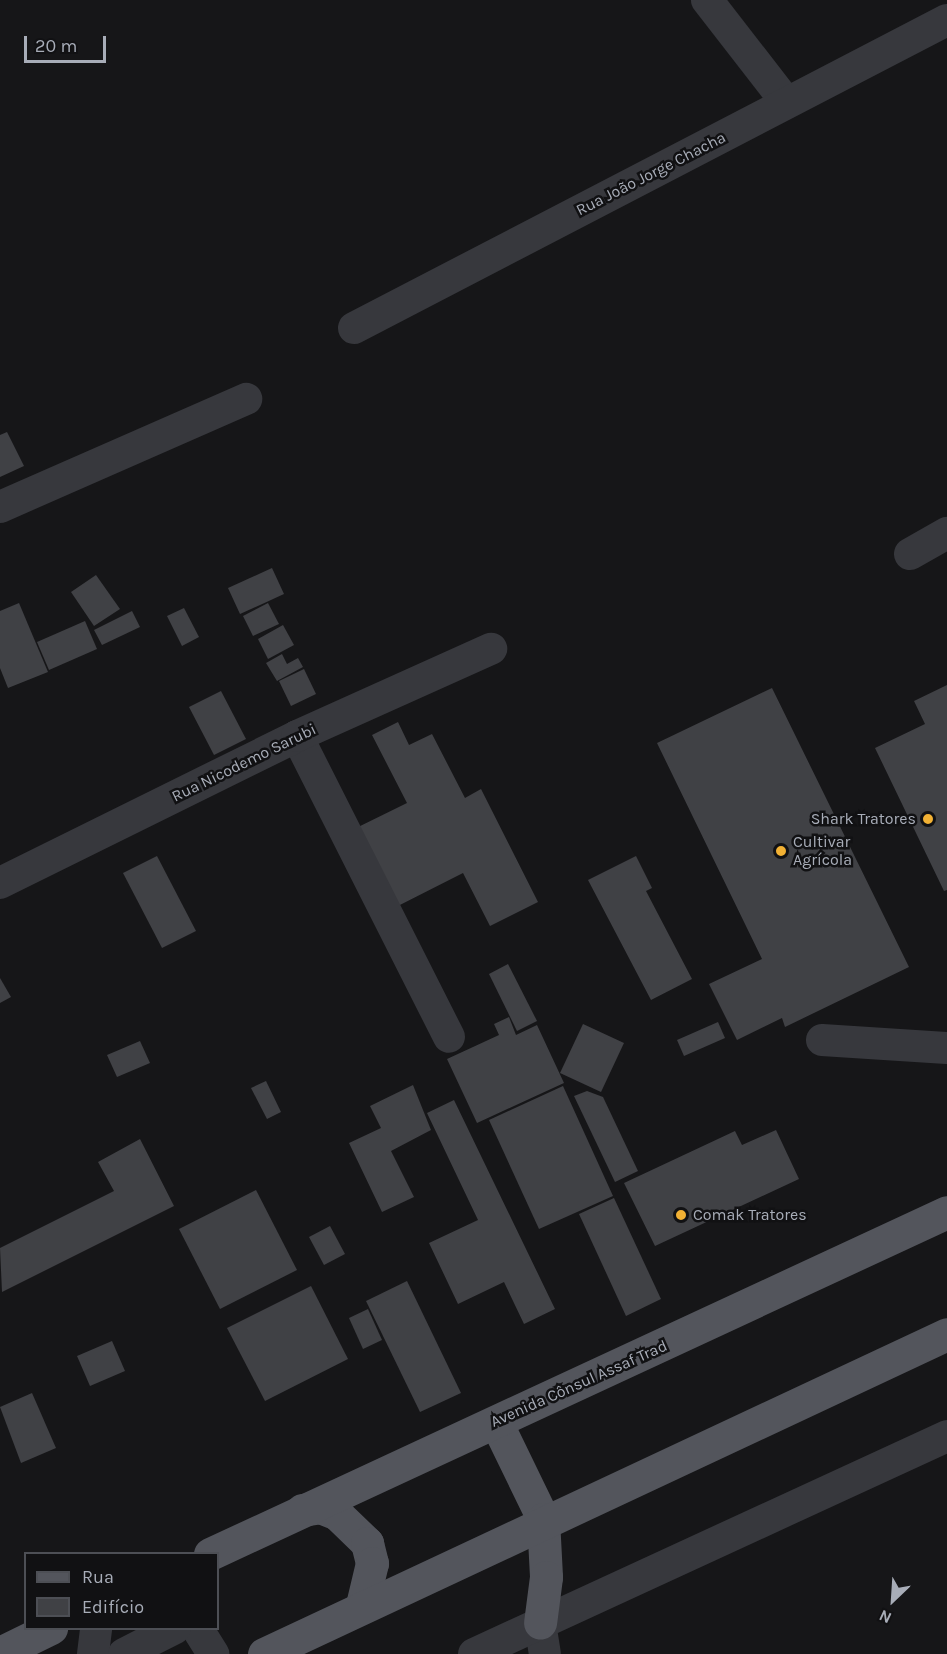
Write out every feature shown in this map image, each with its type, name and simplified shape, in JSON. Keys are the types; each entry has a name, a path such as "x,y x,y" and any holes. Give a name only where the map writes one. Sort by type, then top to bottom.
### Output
{"main road":[{"name":"Avenida Cônsul Assaf Trad","path":"214,1552 947,1212"},
{"path":"264,1654 543,1519 947,1334"},
{"path":"496,1422 543,1519 546,1577 543,1639"},
{"path":"302,1510 320,1507 337,1514 367,1543 372,1563 362,1605"},
{"path":"1,1653 49,1630"}],"street":[{"path":"707,0 787,103"},
{"name":"Rua João Jorge Chacha","path":"354,328 947,20"},
{"path":"0,507 246,399"},
{"path":"910,554 947,532"},
{"name":"Rua Nicodemo Sarubi","path":"0,882 297,736 491,649"},
{"path":"297,736 449,1037"},
{"path":"822,1040 947,1048"},
{"path":"474,1654 543,1639 947,1436"},
{"path":"93,1654 96,1630"},
{"path":"124,1654 196,1636"},
{"path":"154,1654 196,1636"}],"building":[{"path":"7,432 24,466 0,477 0,435"},
{"path":"272,568 284,594 240,614 228,588"},
{"path":"96,575 120,609 94,626 71,592"},
{"path":"19,603 48,672 8,688 0,668 0,611"},
{"path":"268,603 279,624 253,636 243,616"},
{"path":"184,608 199,637 182,646 167,616"},
{"path":"132,611 140,627 102,645 94,630"},
{"path":"85,621 97,649 49,670 37,642"},
{"path":"283,625 294,645 268,659 258,639"},
{"path":"282,654 287,664 298,658 303,667 277,681 266,663"},
{"path":"304,669 316,694 291,706 279,681"},
{"name":"Shark Tratores","path":"947,685 947,890 944,891 875,748 925,724 914,701"},
{"name":"Cultivar Agrícola","path":"772,688 909,967 785,1027 782,1018 737,1040 709,984 762,959 657,743"},
{"path":"221,691 246,739 214,755 189,707"},
{"path":"398,722 409,745 432,734 465,798 481,789 538,902 490,926 463,873 390,910 350,831 407,803 372,735"},
{"path":"157,856 196,931 162,948 123,873"},
{"path":"636,856 652,888 646,891 692,979 651,1000 588,880"},
{"path":"508,964 537,1021 517,1031 489,974"},
{"path":"0,978 11,997 0,1003"},
{"path":"509,1017 516,1035 537,1025 564,1083 477,1123 447,1059 499,1035 494,1024"},
{"path":"718,1022 725,1038 684,1056 677,1040"},
{"path":"583,1024 624,1043 601,1092 560,1073"},
{"path":"140,1041 150,1063 117,1077 107,1055"},
{"path":"266,1081 281,1112 267,1119 251,1088"},
{"path":"413,1085 431,1130 391,1151 414,1197 382,1212 349,1143 381,1128 370,1106"},
{"path":"563,1086 613,1196 539,1229 489,1120"},
{"path":"587,1091 603,1097 638,1171 615,1182 574,1096"},
{"path":"454,1100 555,1309 524,1324 504,1282 458,1304 429,1243 478,1220 427,1113"},
{"name":"Comak Tratores","path":"776,1130 799,1179 655,1246 624,1183 735,1131 742,1145"},
{"path":"140,1139 174,1206 2,1292 0,1248 114,1191 98,1162"},
{"path":"256,1190 297,1270 220,1309 179,1229"},
{"path":"614,1198 661,1299 626,1316 579,1214"},
{"path":"330,1226 345,1254 324,1265 309,1237"},
{"path":"407,1281 461,1393 420,1412 366,1301"},
{"path":"311,1286 348,1359 265,1401 227,1328"},
{"path":"368,1309 382,1340 363,1349 349,1318"},
{"path":"112,1341 125,1371 90,1386 77,1356"},
{"path":"32,1393 56,1448 21,1463 0,1407"}],"place":[{"name":"Shark Tratores","path":"928,819"},
{"name":"Cultivar Agrícola","path":"781,851"},
{"name":"Comak Tratores","path":"681,1215"}]}
